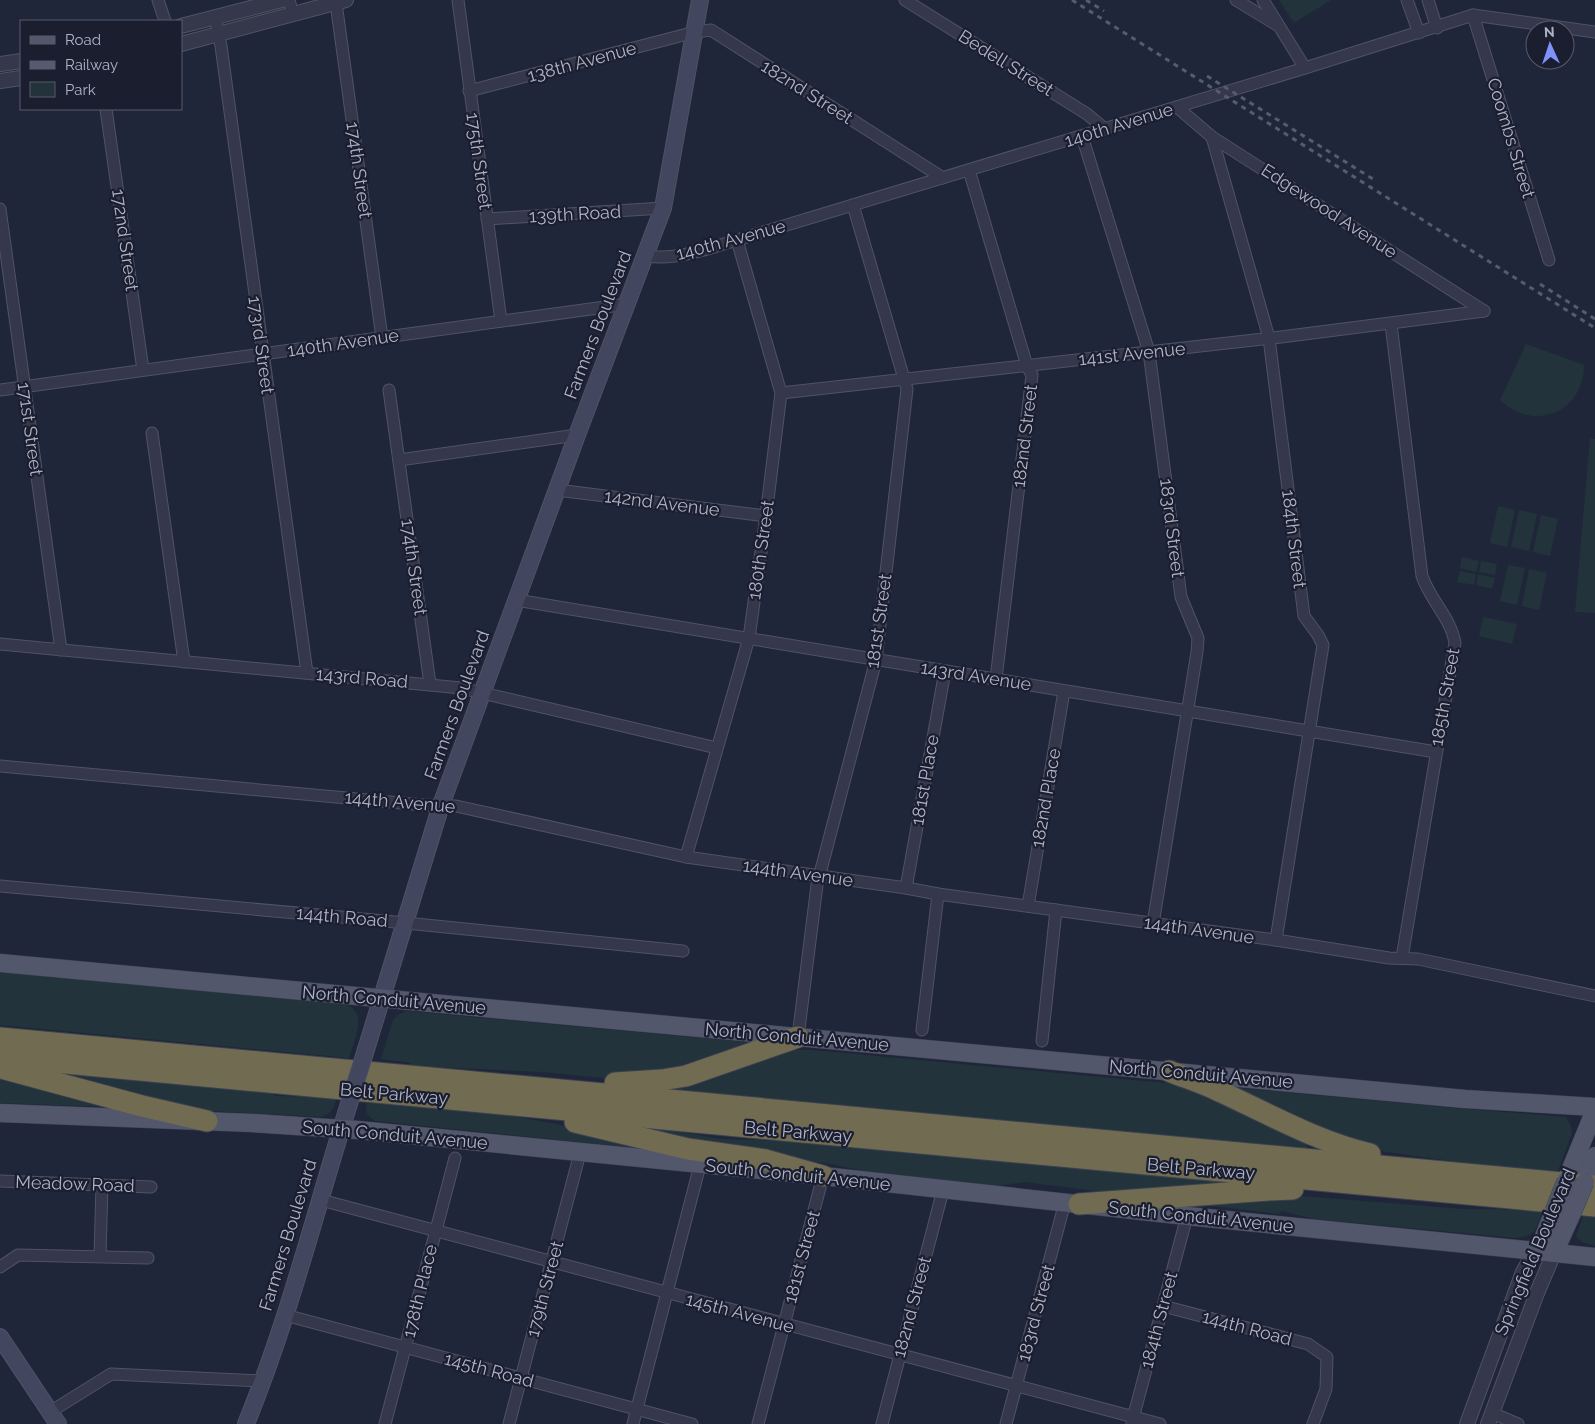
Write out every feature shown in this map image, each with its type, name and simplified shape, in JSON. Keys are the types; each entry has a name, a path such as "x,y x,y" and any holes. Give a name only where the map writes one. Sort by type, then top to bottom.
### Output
{"highway":[{"path":"471,1081 616,1082 662,1080 698,1073 798,1037"},
{"name":"Belt Parkway","path":"0,1038 471,1081 1443,1182 1595,1206"},
{"name":"Belt Parkway","path":"0,1057 492,1103 1443,1182 1595,1186"},
{"path":"0,1068 207,1121"},
{"path":"1169,1071 1210,1087 1295,1128 1338,1146 1443,1182"},
{"path":"492,1103 688,1149 766,1160 822,1176"},
{"path":"1072,1203 1286,1189 1359,1194 1443,1182"}],"main road":[{"name":"Farmers Boulevard","path":"246,1424 264,1381 285,1315 441,805 663,208 700,0"},
{"name":"North Conduit Avenue","path":"0,963 1465,1099 1595,1108"},
{"name":"Springfield Boulevard","path":"1535,1251 1543,1239 1595,1108"},
{"name":"South Conduit Avenue","path":"0,1113 341,1128 1595,1257"},
{"name":"Springfield Boulevard","path":"1554,1253 1595,1156"},
{"path":"0,1337 54,1418"}],"street":[{"path":"158,0 165,20"},
{"path":"182,26 282,0"},
{"path":"289,0 294,14"},
{"name":"175th Street","path":"458,0 501,321"},
{"name":"Bedell Street","path":"905,0 1087,114 1105,129"},
{"path":"1236,0 1279,27"},
{"path":"1263,0 1305,68"},
{"path":"1406,0 1419,33"},
{"path":"1428,0 1437,28"},
{"path":"182,44 341,1"},
{"name":"174th Street","path":"341,1 382,338"},
{"name":"140th Avenue","path":"646,256 661,258 679,256 737,240 1437,28 1473,15 1595,32"},
{"name":"Coombs Street","path":"1473,15 1549,260"},
{"name":"173rd Street","path":"215,17 219,34 307,673"},
{"name":"182nd Street","path":"695,32 711,30 942,178"},
{"name":"138th Avenue","path":"469,91 695,32"},
{"path":"0,64 20,61"},
{"path":"0,82 20,78"},
{"name":"Edgewood Avenue","path":"1177,107 1212,137 1484,311"},
{"name":"172nd Street","path":"106,110 143,370"},
{"name":"183rd Street","path":"1082,136 1149,352 1181,597 1198,638 1153,924"},
{"name":"184th Street","path":"1212,137 1269,338 1304,616 1323,645 1276,940"},
{"name":"182nd Street","path":"969,170 1027,366 1032,375 996,679"},
{"name":"181st Street","path":"798,1037 819,876 876,660 907,393 853,206"},
{"name":"139th Road","path":"487,219 663,208"},
{"name":"171st Street","path":"0,209 61,650"},
{"name":"180th Street","path":"686,857 749,638 781,393 737,240"},
{"name":"140th Avenue","path":"0,390 627,304"},
{"name":"141st Avenue","path":"781,393 1391,324 1484,311"},
{"name":"185th Street","path":"1391,324 1422,576 1426,589 1450,624 1455,643 1402,958"},
{"name":"174th Street","path":"389,390 430,684"},
{"path":"152,433 184,662"},
{"path":"399,460 577,435"},
{"name":"142nd Avenue","path":"557,490 766,516"},
{"name":"143rd Avenue","path":"516,600 1436,752"},
{"name":"143rd Road","path":"0,644 461,688 718,748"},
{"name":"181st Place","path":"906,888 945,671"},
{"name":"182nd Place","path":"1028,906 1064,691"},
{"name":"144th Avenue","path":"0,766 456,806 686,857 938,894 1276,940 1389,958 1418,959 1595,996"},
{"name":"144th Road","path":"0,886 406,923 683,951"},
{"path":"922,1030 938,894"},
{"path":"1042,1040 1056,910"},
{"name":"179th Street","path":"509,1424 580,1153"},
{"name":"178th Place","path":"385,1424 455,1158"},
{"path":"633,1424 700,1165"},
{"name":"181st Street","path":"758,1424 822,1176"},
{"name":"Meadow Road","path":"0,1181 151,1187"},
{"path":"100,1256 102,1185"},
{"name":"182nd Street","path":"882,1424 943,1190"},
{"name":"145th Avenue","path":"321,1200 1017,1386 1132,1420 1160,1424"},
{"name":"183rd Street","path":"1006,1424 1072,1203"},
{"name":"184th Street","path":"1132,1420 1187,1216"},
{"name":"Springfield Boulevard","path":"1466,1424 1523,1272 1535,1251"},
{"name":"Springfield Boulevard","path":"1490,1419 1554,1253"},
{"path":"0,1266 18,1254 148,1258"},
{"name":"144th Road","path":"1163,1306 1308,1344 1327,1357 1326,1389 1313,1424"},
{"name":"145th Road","path":"285,1315 692,1424"},
{"path":"54,1418 111,1374 264,1381"},
{"path":"1490,1419 1518,1424"}],"green space":[{"path":"1279,0 1331,0 1294,23"},
{"path":"1526,344 1584,365 1582,381 1576,395 1555,412 1542,416 1527,415 1513,410 1500,400"},
{"path":"1590,438 1595,439 1595,613 1575,612"},
{"path":"1498,506 1515,510 1507,547 1490,543"},
{"path":"1519,510 1537,514 1529,551 1511,547"},
{"path":"1541,515 1558,519 1550,556 1533,552"},
{"path":"1462,557 1479,561 1476,572 1460,568"},
{"path":"1481,561 1497,564 1495,575 1479,572"},
{"path":"1508,565 1525,568 1517,605 1500,601"},
{"path":"1529,569 1547,573 1539,610 1522,606"},
{"path":"1460,571 1476,574 1474,585 1457,582"},
{"path":"1478,574 1495,578 1492,589 1476,585"},
{"path":"1483,617 1517,624 1512,644 1479,636"},
{"path":"0,972 345,1004 356,1013 358,1027 349,1058 0,1025"},
{"path":"406,1011 745,1042 745,1051 644,1077 604,1078 543,1072 411,1066 411,1063 381,1059 393,1020"},
{"path":"784,1050 812,1050 1186,1085 1307,1142 1307,1149 651,1089"},
{"path":"0,1074 107,1107 0,1103"},
{"path":"74,1074 274,1092 274,1096 337,1097 332,1110 321,1117 176,1109 72,1076"},
{"path":"1237,1088 1566,1117 1571,1126 1572,1133 1558,1171 1509,1169 1347,1145"},
{"path":"368,1100 518,1117 583,1129 667,1151 375,1121 369,1117 367,1112"},
{"path":"645,1126 722,1139 787,1141 1245,1182 1113,1193 1024,1182 997,1186 864,1171 826,1163 749,1155 645,1131"},
{"path":"1303,1196 1463,1209 1543,1210 1533,1233 1516,1238 1314,1219 1281,1211 1280,1214 1211,1206 1211,1201"},
{"path":"1584,1213 1595,1214 1595,1246 1582,1242 1576,1237"}],"railway":[{"path":"1072,0 1595,328"},
{"path":"1086,0 1104,11"},
{"path":"1207,76 1373,179"},
{"path":"1540,284 1595,319"}]}
